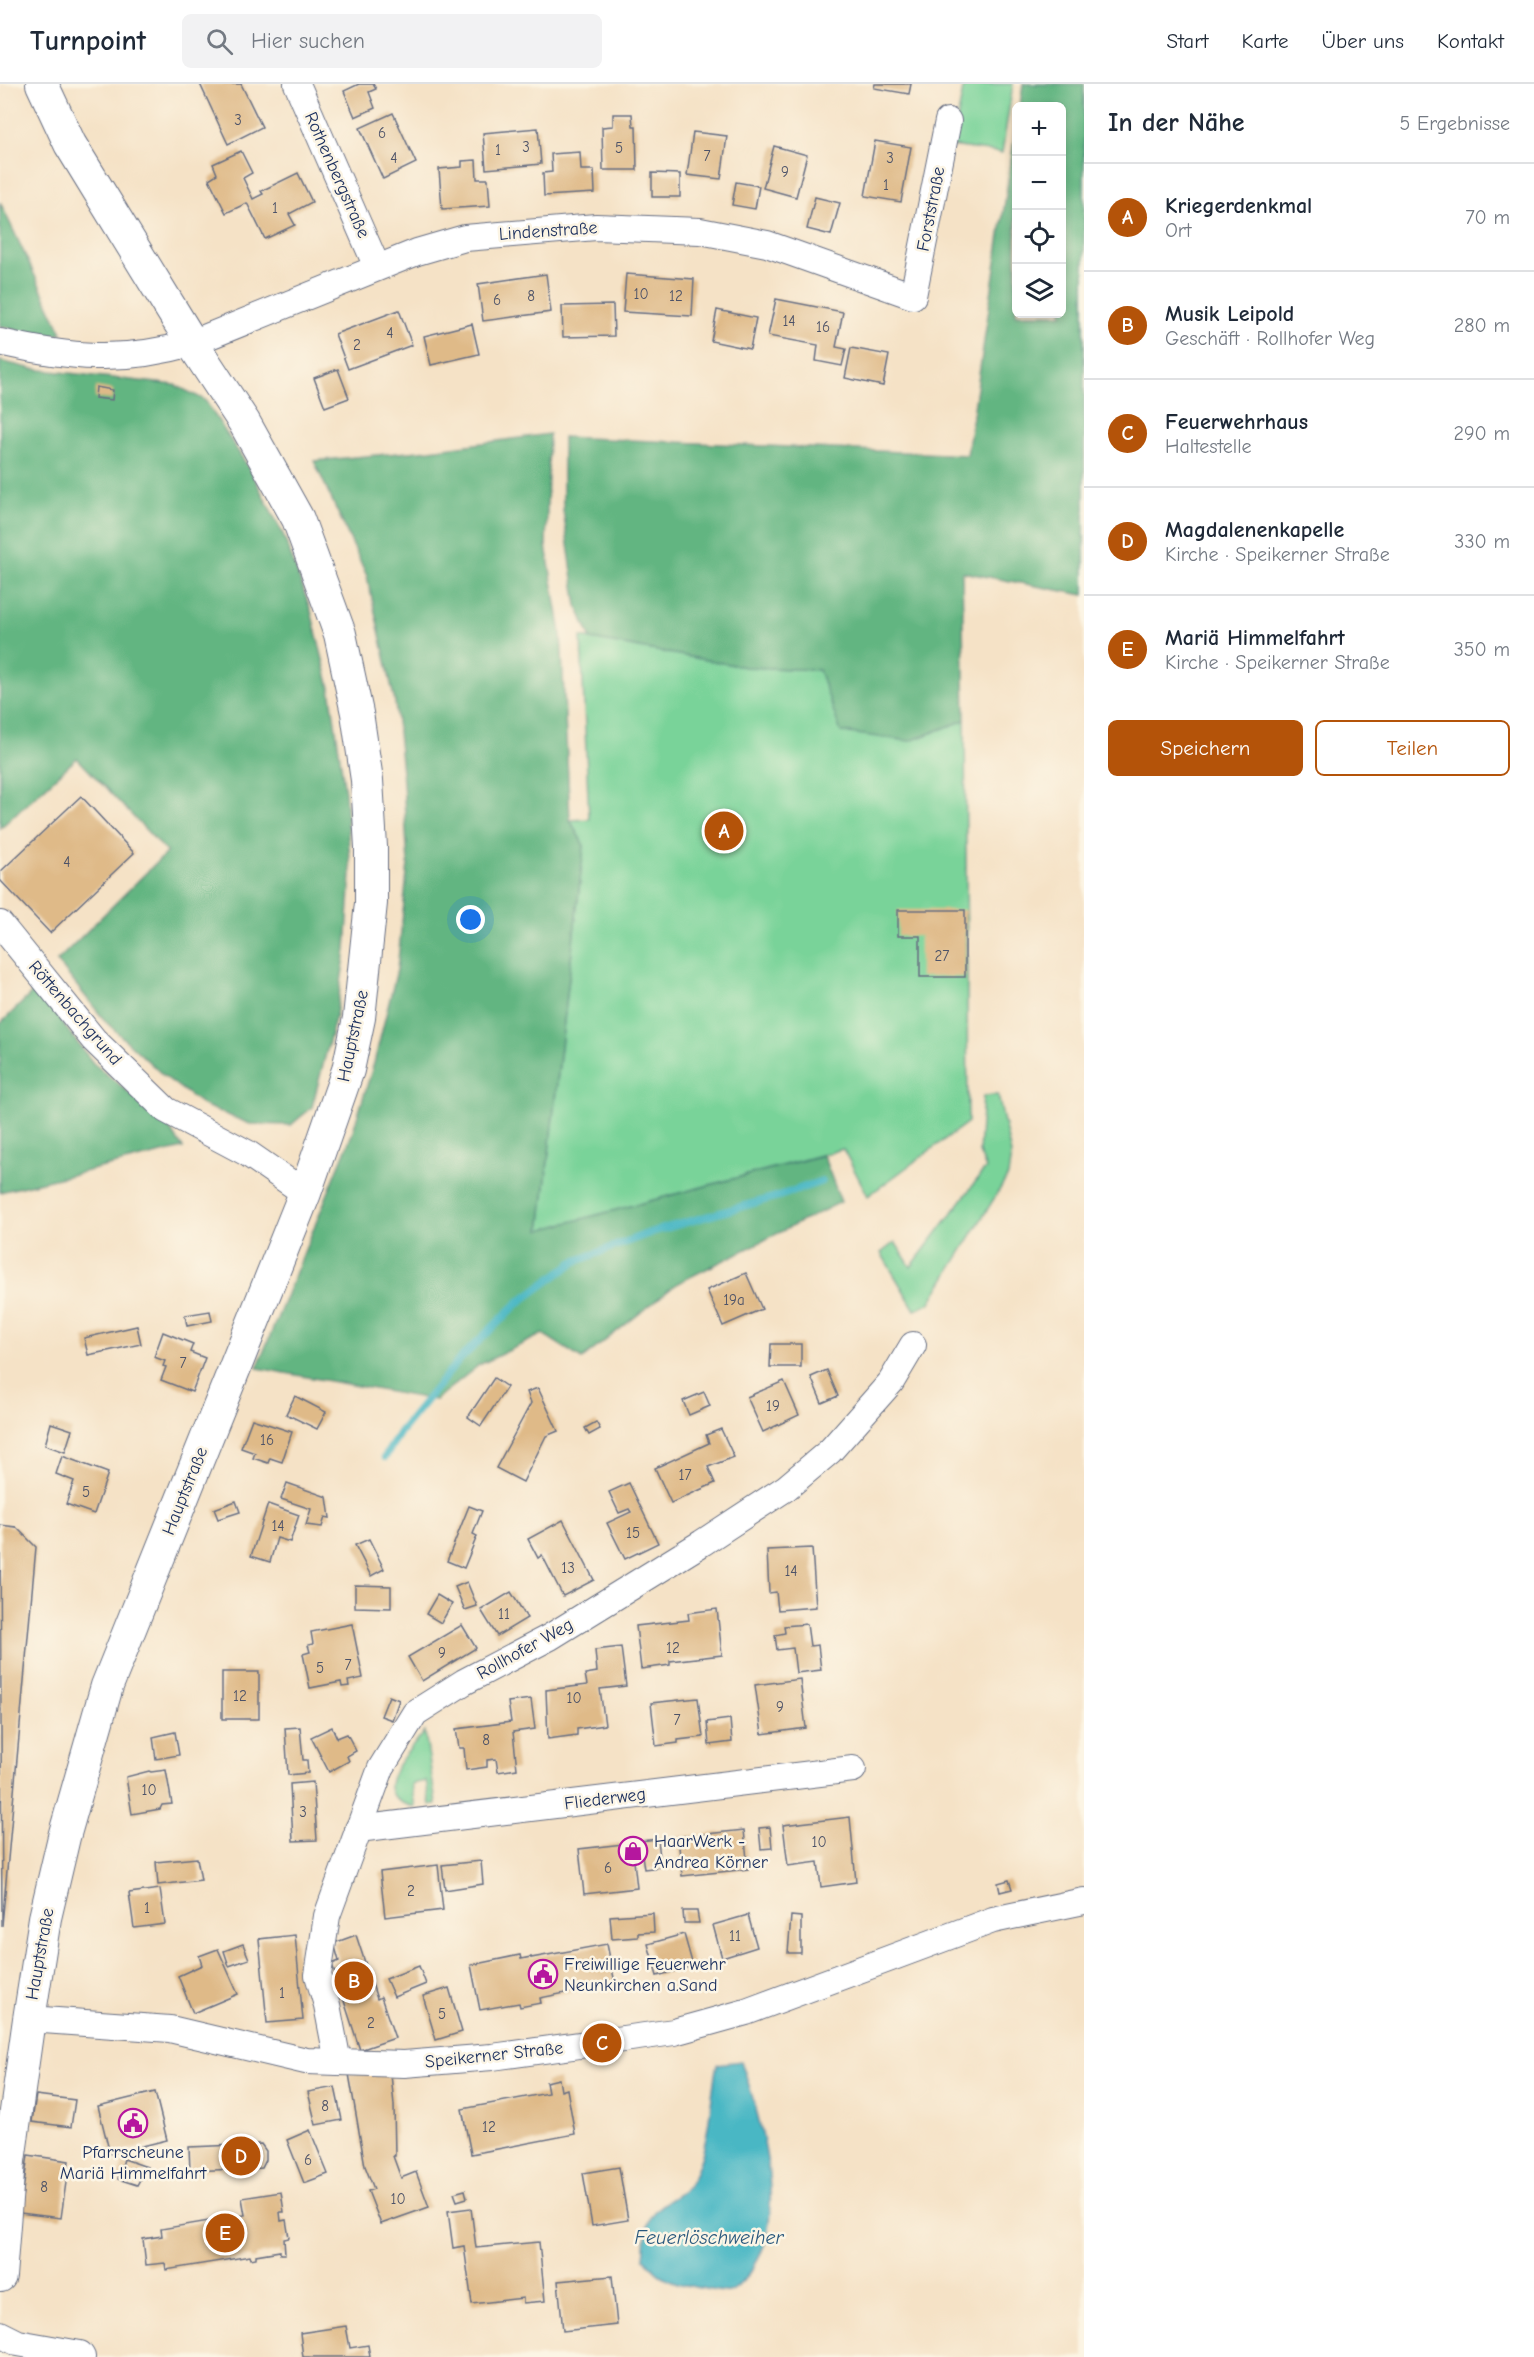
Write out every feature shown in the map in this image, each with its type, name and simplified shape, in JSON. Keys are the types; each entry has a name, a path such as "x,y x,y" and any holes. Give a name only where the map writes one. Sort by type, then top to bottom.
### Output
{"main road":[{"name":"Hauptstraße","path":"0,2276 9,2161 29,2019 45,1918 64,1838 107,1686 305,1193 348,1070 359,1018 366,966 370,903 371,847 367,780 357,713 340,634 298,519 269,464 70,144 42,84"}],"street":[{"name":"Rothenbergstraße","path":"297,84 377,267"},
{"name":"Forststraße","path":"913,296 948,121"},
{"name":"Lindenstraße","path":"0,342 49,354 91,357 158,353 192,343 417,252 465,238 596,226 700,231 767,244 913,296"},
{"name":"Röttenbachgrund","path":"0,924 94,1040 166,1110 247,1153 305,1193"},
{"name":"Rollhofer Weg","path":"338,2062 327,2005 318,1975 327,1916 381,1768 415,1713 464,1682 550,1637 786,1488 830,1451 891,1382 913,1345"},
{"name":"Fliederweg","path":"358,1829 853,1769"},
{"name":"Speikerner Straße","path":"29,2019 170,2029 306,2061 404,2064 492,2057 674,2032 746,2012 993,1920 1084,1901"},
{"path":"0,2334 18,2343 80,2354 82,2357"}],"green space":[{"path":"964,84 1013,84 1002,153 952,146"},
{"path":"1023,84 1084,84 1084,595 962,572 965,720 910,741 841,732 819,670 745,667 591,639 577,606 563,510 563,437 967,455 1012,155 1012,318 1066,318 1066,102 1021,102"},
{"path":"0,202 62,333 46,338 0,326"},
{"path":"0,361 33,369 175,385 205,400 250,470 283,534 311,611 330,688 345,792 351,874 346,950 336,1015 312,1107 291,1125 250,1124 203,1105 164,1076 106,1022 57,961 167,852 77,758 0,828"},
{"path":"549,434 546,546 561,633 570,820 584,846 540,1230 823,1155 841,1202 678,1283 582,1359 543,1334 479,1365 435,1400 257,1368 352,1134 374,1063 397,970 408,864 395,702 367,576 314,461 430,450"},
{"path":"581,637 745,667 820,670 910,741 965,720 968,1122 868,1196 843,1149 540,1231 584,846 570,820 589,819"},
{"path":"36,989 93,1063 166,1123 183,1148 0,1192 0,1024"},
{"path":"998,1095 1011,1154 1008,1176 929,1304 915,1310 881,1253 895,1242 911,1267 986,1168 979,1152 983,1096"},
{"path":"425,1732 436,1804 430,1805 426,1781 411,1784 415,1807 399,1801 392,1794 390,1784 393,1773 400,1762"}],"water":[{"name":"Feuerlöschweiher","path":"741,2061 757,2112 769,2171 768,2229 760,2255 746,2277 732,2291 724,2292 687,2286 664,2277 644,2257 647,2227 651,2217 659,2207 686,2188 700,2162 707,2135 717,2064"}],"building":[{"path":"200,84 241,84 262,127 228,144"},
{"path":"359,84 373,84 376,89 369,92 375,108 355,117 344,91"},
{"path":"875,84 911,84 909,94 874,88"},
{"path":"393,113 416,163 383,179 360,128"},
{"path":"613,114 632,114 633,126 636,126 637,170 603,170 602,127 613,126"},
{"path":"538,128 541,164 486,169 483,133"},
{"path":"693,132 727,136 721,179 687,175"},
{"path":"875,141 911,147 901,202 865,196"},
{"path":"774,146 807,155 796,197 763,188"},
{"path":"241,151 252,173 243,178 253,199 263,194 261,191 298,173 312,202 289,214 295,225 265,239 247,203 226,213 209,179 217,174 213,164"},
{"path":"580,152 581,170 594,170 595,193 544,196 543,173 552,172 551,154"},
{"path":"476,160 477,179 488,179 490,206 442,209 439,169 462,167 462,161"},
{"path":"652,173 680,174 680,197 652,197"},
{"path":"736,182 759,186 755,209 732,205"},
{"path":"815,197 840,203 831,235 807,229"},
{"path":"546,274 551,312 483,321 478,284"},
{"path":"626,274 694,279 692,316 623,312"},
{"path":"776,299 843,312 836,347 846,349 842,366 816,361 818,345 768,336"},
{"path":"613,305 614,336 563,337 562,306"},
{"path":"399,310 412,345 348,369 335,334"},
{"path":"717,310 756,318 750,349 711,341"},
{"path":"472,324 479,354 431,365 424,336"},
{"path":"851,348 889,355 883,386 845,378"},
{"path":"338,369 349,398 325,407 314,378"},
{"path":"96,387 113,390 112,400 95,398"},
{"path":"81,796 134,853 50,933 0,880 0,872"},
{"path":"898,910 965,910 965,977 920,977 920,936 898,936"},
{"path":"746,1273 762,1309 723,1326 707,1290"},
{"path":"210,1311 212,1321 187,1326 185,1315"},
{"path":"137,1326 141,1344 88,1355 84,1338"},
{"path":"163,1332 193,1344 190,1352 205,1358 192,1392 161,1380 166,1367 163,1366 165,1361 154,1357"},
{"path":"771,1344 801,1344 801,1367 770,1367"},
{"path":"827,1370 838,1396 822,1403 811,1377"},
{"path":"494,1378 507,1387 481,1426 468,1417"},
{"path":"784,1381 799,1415 763,1432 747,1397"},
{"path":"538,1388 558,1431 546,1436 523,1482 496,1468 531,1403 527,1392"},
{"path":"704,1392 710,1406 689,1415 683,1401"},
{"path":"295,1396 326,1412 317,1429 286,1414"},
{"path":"252,1419 292,1432 282,1462 270,1458 268,1463 253,1458 255,1453 241,1448"},
{"path":"596,1422 600,1429 589,1435 585,1428"},
{"path":"51,1423 72,1430 65,1452 45,1445"},
{"path":"721,1429 734,1457 708,1467 715,1483 671,1503 655,1468 709,1443 706,1435"},
{"path":"62,1456 108,1473 94,1514 66,1504 74,1481 56,1474"},
{"path":"287,1483 327,1497 330,1518 325,1517 322,1527 306,1525 311,1509 281,1499"},
{"path":"629,1483 658,1543 625,1559 607,1523 631,1512 629,1509 619,1513 609,1492"},
{"path":"236,1501 240,1512 218,1519 214,1509"},
{"path":"268,1504 299,1515 290,1542 277,1538 270,1562 251,1556"},
{"path":"469,1506 482,1511 473,1534 477,1536 464,1568 447,1561"},
{"path":"563,1520 594,1580 563,1596 542,1555 538,1558 528,1539"},
{"path":"0,1525 16,1527 36,1547 2,1926"},
{"path":"369,1539 384,1569 371,1576 355,1545"},
{"path":"812,1548 816,1607 778,1610 776,1592 769,1593 767,1550"},
{"path":"467,1582 477,1606 465,1610 455,1587"},
{"path":"355,1585 391,1586 391,1608 355,1607"},
{"path":"511,1592 527,1618 497,1636 481,1610"},
{"path":"437,1595 452,1604 441,1623 426,1614"},
{"path":"717,1609 722,1655 670,1661 670,1665 641,1669 636,1626 689,1620 688,1613"},
{"path":"352,1624 363,1678 348,1681 349,1686 342,1687 341,1682 310,1688 303,1654 310,1652 308,1645 313,1644 311,1632"},
{"path":"807,1624 810,1646 818,1645 821,1670 796,1673 793,1648 777,1650 775,1635 785,1633 784,1626"},
{"path":"462,1625 476,1648 422,1681 408,1657"},
{"path":"621,1647 626,1686 600,1689 605,1725 577,1729 577,1735 548,1739 546,1690 587,1685 585,1674 597,1672 595,1650"},
{"path":"222,1672 259,1672 259,1719 222,1719"},
{"path":"800,1679 806,1728 762,1734 755,1685"},
{"path":"389,1696 399,1700 392,1720 381,1716"},
{"path":"698,1698 703,1737 656,1746 651,1703"},
{"path":"531,1699 535,1729 513,1732 517,1769 498,1772 496,1759 487,1760 487,1767 466,1770 464,1748 459,1748 456,1729 511,1722 508,1702"},
{"path":"730,1719 732,1742 709,1745 707,1722"},
{"path":"300,1727 303,1760 307,1760 308,1773 288,1775 285,1728"},
{"path":"332,1727 337,1738 347,1734 356,1751 347,1756 349,1761 329,1772 311,1737"},
{"path":"175,1732 179,1755 156,1759 153,1737"},
{"path":"166,1770 172,1804 162,1805 160,1809 132,1814 126,1777 149,1771"},
{"path":"313,1782 317,1840 293,1841 290,1784"},
{"path":"850,1817 856,1882 821,1887 818,1862 788,1866 783,1825"},
{"path":"770,1827 772,1848 761,1849 759,1828"},
{"path":"744,1830 748,1869 682,1876 678,1837"},
{"path":"658,1839 661,1867 644,1869 640,1841"},
{"path":"632,1843 637,1888 584,1894 579,1849"},
{"path":"197,1858 201,1880 158,1885 156,1862"},
{"path":"481,1861 483,1884 445,1890 442,1865"},
{"path":"438,1865 443,1910 385,1917 380,1872"},
{"path":"1009,1880 1012,1889 1000,1892 998,1883"},
{"path":"160,1889 165,1924 134,1928 129,1893"},
{"path":"683,1911 697,1911 699,1923 684,1923"},
{"path":"653,1913 654,1932 638,1933 638,1937 612,1939 610,1916"},
{"path":"748,1915 757,1947 722,1958 713,1925"},
{"path":"791,1916 801,1917 801,1953 788,1953"},
{"path":"684,1934 693,1966 657,1976 648,1944"},
{"path":"295,1935 303,2020 267,2023 259,1939"},
{"path":"356,1935 377,1999 381,1997 395,2038 360,2050 332,1964 339,1961 334,1943"},
{"path":"243,1944 249,1959 229,1966 224,1951"},
{"name":"Freiwillige Feuerwehr Neunkirchen a.Sand","path":"607,1944 615,1983 540,1998 541,2003 520,2007 519,2003 480,2010 471,1965 520,1955 521,1959 531,1958"},
{"path":"218,1949 238,1994 193,2013 178,1976 202,1965 199,1956"},
{"path":"419,1966 426,1984 394,1997 386,1979"},
{"path":"449,1988 462,2032 436,2040 423,1996"},
{"path":"349,2074 391,2074 394,2105 395,2156 393,2156 401,2178 416,2172 429,2207 381,2224 368,2191 374,2189 365,2166"},
{"path":"559,2079 561,2091 567,2089 575,2134 471,2154 462,2109 548,2093 546,2082"},
{"path":"335,2087 342,2120 316,2125 308,2092"},
{"name":"Pfarrscheune Mariä Himmelfahrt","path":"155,2092 167,2140 110,2154 98,2106"},
{"path":"36,2095 75,2100 71,2127 32,2122"},
{"path":"310,2130 328,2174 304,2183 287,2140"},
{"path":"261,2144 266,2151 266,2160 262,2168 190,2171 189,2147"},
{"path":"28,2155 69,2161 61,2218 20,2213"},
{"path":"124,2159 147,2167 137,2185 118,2179"},
{"path":"619,2167 628,2220 592,2226 583,2173"},
{"path":"465,2190 467,2198 457,2201 454,2193"},
{"path":"281,2192 284,2212 280,2212 281,2221 286,2220 289,2238 284,2239 285,2254 280,2254 280,2251 256,2255 256,2258 251,2259 250,2256 166,2270 165,2263 146,2265 143,2239 162,2236 161,2229 245,2215 242,2198"},
{"path":"471,2208 476,2248 539,2242 545,2301 523,2303 523,2298 472,2304 464,2246 453,2248 448,2211"},
{"path":"612,2276 617,2325 563,2331 558,2281"},
{"path":"346,2326 350,2348 368,2345 370,2357 303,2357 300,2333"}],"waterway":[{"path":"385,1457 400,1432 459,1360 519,1302 574,1262 652,1232 779,1196 822,1181"}],"place":[{"name":"Kriegerdenkmal","path":"724,831"},
{"name":"HaarWerk - Andrea Körner","path":"633,1851"},
{"name":"Freiwillige Feuerwehr Neunkirchen a.Sand","path":"543,1974"},
{"name":"Musik Leipold","path":"354,1981"},
{"name":"Feuerwehrhaus","path":"602,2043"},
{"name":"Pfarrscheune Mariä Himmelfahrt","path":"133,2123"},
{"name":"Magdalenenkapelle","path":"241,2156"},
{"name":"Mariä Himmelfahrt","path":"225,2233"}]}
